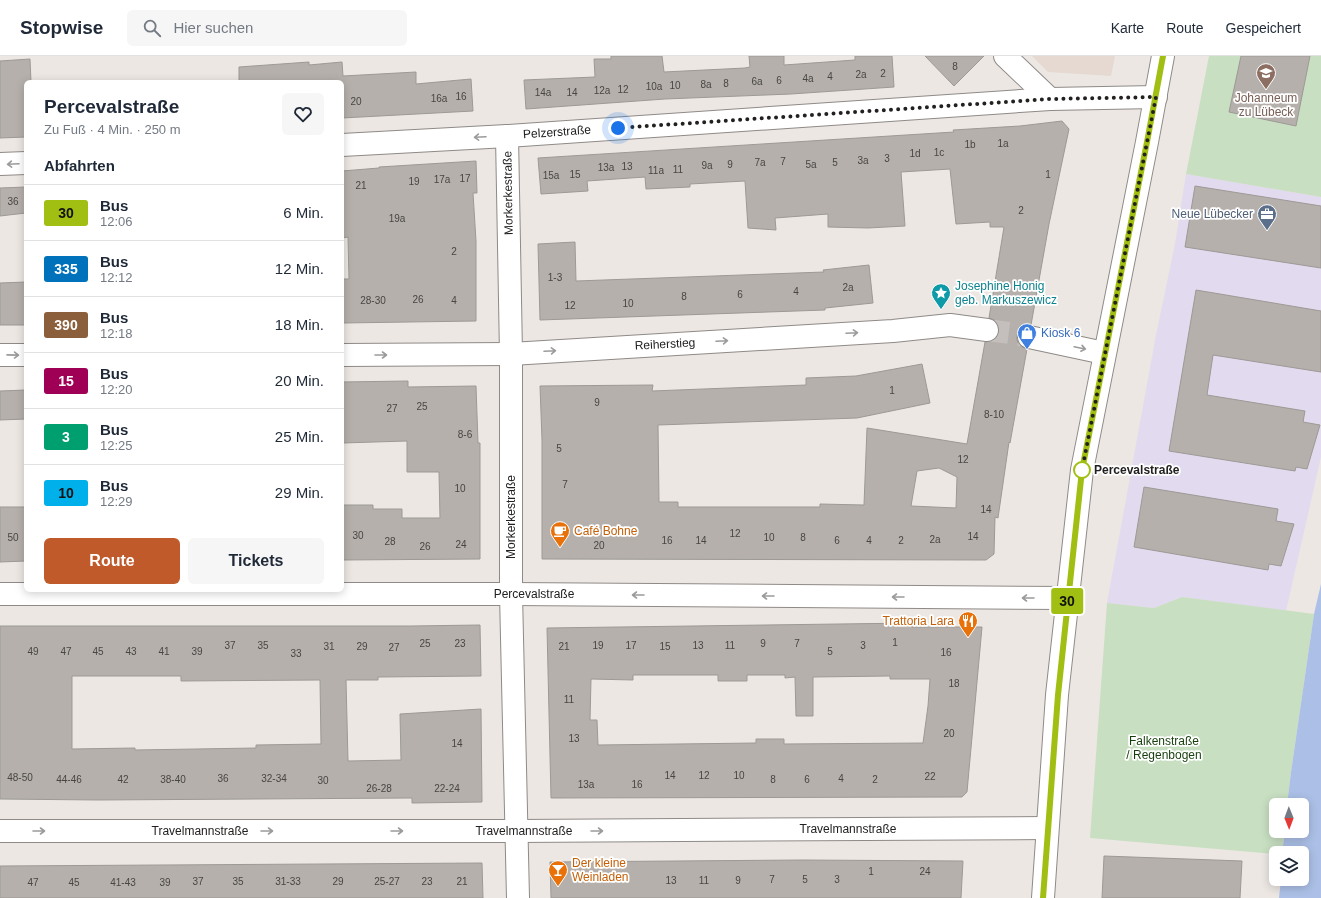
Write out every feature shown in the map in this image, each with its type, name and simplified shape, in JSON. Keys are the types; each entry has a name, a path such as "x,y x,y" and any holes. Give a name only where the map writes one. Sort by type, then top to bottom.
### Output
{"street":[{"path":"1006,56 1050,99"},
{"path":"1043,898 1058,695 1067,598 1082,470 1163,56"},
{"name":"Pelzerstraße","path":"344,145 507,136 1050,99 1156,97"},
{"name":"Morkerkestraße","path":"507,136 511,354 511,594 518,898"},
{"path":"0,164 24,163"},
{"name":"Reiherstieg","path":"344,355 511,354 893,331 950,325 988,330"},
{"path":"1029,337 1104,353"},
{"path":"0,355 24,355"},
{"name":"Percevalstraße","path":"0,594 511,594 1067,598"},
{"name":"Travelmannstraße","path":"0,831 517,832 1047,828"}],"shaded area":[{"path":"1032,56 1115,56 1111,76 1048,72"},
{"path":"1186,174 1321,197 1321,457 1286,611 1182,597 1154,608 1107,603 1156,335 1175,244"}],"green space":[{"path":"1209,56 1321,56 1321,197 1186,174"},
{"name":"Falkenstraße / Regenbogen","path":"1182,597 1314,614 1288,798 1269,798 1269,838 1284,838 1283,846 1269,846 1269,853 1090,838 1107,603 1154,608"}],"water":[{"path":"1321,584 1321,898 1279,898 1280,886 1309,886 1309,846 1283,846 1284,838 1309,838 1309,798 1288,798 1314,614"}],"building":[{"path":"611,56 662,56 664,72 745,68 750,67 749,56 784,56 784,65 855,60 855,56 892,56 894,87 791,94 665,99 526,109 524,80 595,77 594,59 611,59"},
{"path":"925,56 984,56 954,86"},
{"path":"1241,56 1310,56 1296,126 1229,112"},
{"path":"30,59 31,80 24,80 24,137 0,138 0,61"},
{"path":"309,62 309,65 342,62 343,76 416,72 416,84 471,79 473,111 344,118 344,80 239,80 239,67"},
{"path":"1062,121 1069,129 1049,224 1031,325 1025,325 1020,328 1017,335 1017,340 1020,346 1027,349 1010,443 1009,442 998,518 995,517 994,554 986,560 542,559 542,440 540,386 653,385 652,391 806,385 806,378 856,376 922,364 930,403 857,418 658,425 659,502 678,502 678,507 820,507 820,504 864,505 867,428 967,444 985,342 992,341 997,337 999,332 998,325 995,320 989,318 1004,227 990,227 990,222 956,224 950,169 901,172 905,226 868,228 828,227 828,214 775,218 776,230 748,228 745,181 690,184 690,187 646,189 645,177 587,181 588,191 541,194 538,158 954,132 953,130 1020,126","holes":["939,468 957,477 956,508 911,506 917,471"]},
{"path":"476,161 477,193 473,193 476,241 476,321 344,323 344,279 349,279 348,237 344,238 344,171 379,167"},
{"path":"1195,186 1321,206 1321,268 1185,247"},
{"path":"24,187 24,213 0,216 0,188"},
{"path":"575,242 576,281 824,272 823,270 869,265 873,303 825,308 825,310 540,320 538,244"},
{"path":"24,282 24,325 0,325 0,283"},
{"path":"1196,290 1321,311 1321,372 1213,355 1207,395 1305,411 1303,422 1320,425 1307,469 1296,467 1295,471 1169,451"},
{"path":"408,381 408,387 476,386 478,443 480,443 480,559 344,560 344,505 373,505 373,509 402,509 402,518 440,518 439,472 407,472 407,441 344,443 344,382"},
{"path":"24,390 24,419 0,420 0,391"},
{"path":"1144,487 1278,509 1276,521 1294,524 1281,566 1269,564 1268,570 1134,547"},
{"path":"0,507 24,507 24,561 0,562"},
{"path":"912,623 912,627 982,627 967,792 962,797 551,798 547,628","holes":["633,675 718,675 718,681 747,681 747,675 785,675 785,678 795,677 796,716 813,716 813,677 890,676 890,679 930,679 923,743 784,744 784,739 756,739 756,743 598,745 597,720 590,720 591,679 633,680"]},
{"path":"480,625 481,676 378,677 378,680 346,680 348,761 401,760 400,714 481,709 482,802 412,803 412,798 98,800 0,799 0,626","holes":["72,676 181,676 181,681 320,680 321,744 256,745 256,748 135,750 135,748 72,749"]},
{"path":"1104,856 1242,861 1240,898 1102,898"},
{"path":"802,860 963,861 961,898 551,898 550,862"},
{"path":"482,863 483,898 0,898 0,866"}],"tunnel":[{"path":"987,330 1029,337"}],"bus line":[{"name":"30","path":"1043,898 1058,695 1067,598 1082,470 1163,56"}],"place":[{"name":"Johanneum zu Lübeck","path":"1266,90"},
{"name":"Neue Lübecker","path":"1267,231"},
{"name":"Josephine Honig geb. Markuszewicz","path":"941,310"},
{"name":"Kiosk 6","path":"1027,350"},
{"name":"Percevalstraße","path":"1082,470"},
{"name":"Café Bohne","path":"560,548"},
{"name":"Trattoria Lara","path":"968,638"},
{"name":"Der kleine Weinladen","path":"558,887"}],"route":[{"path":"618,128 1050,99 1156,97 1082,470"}]}
